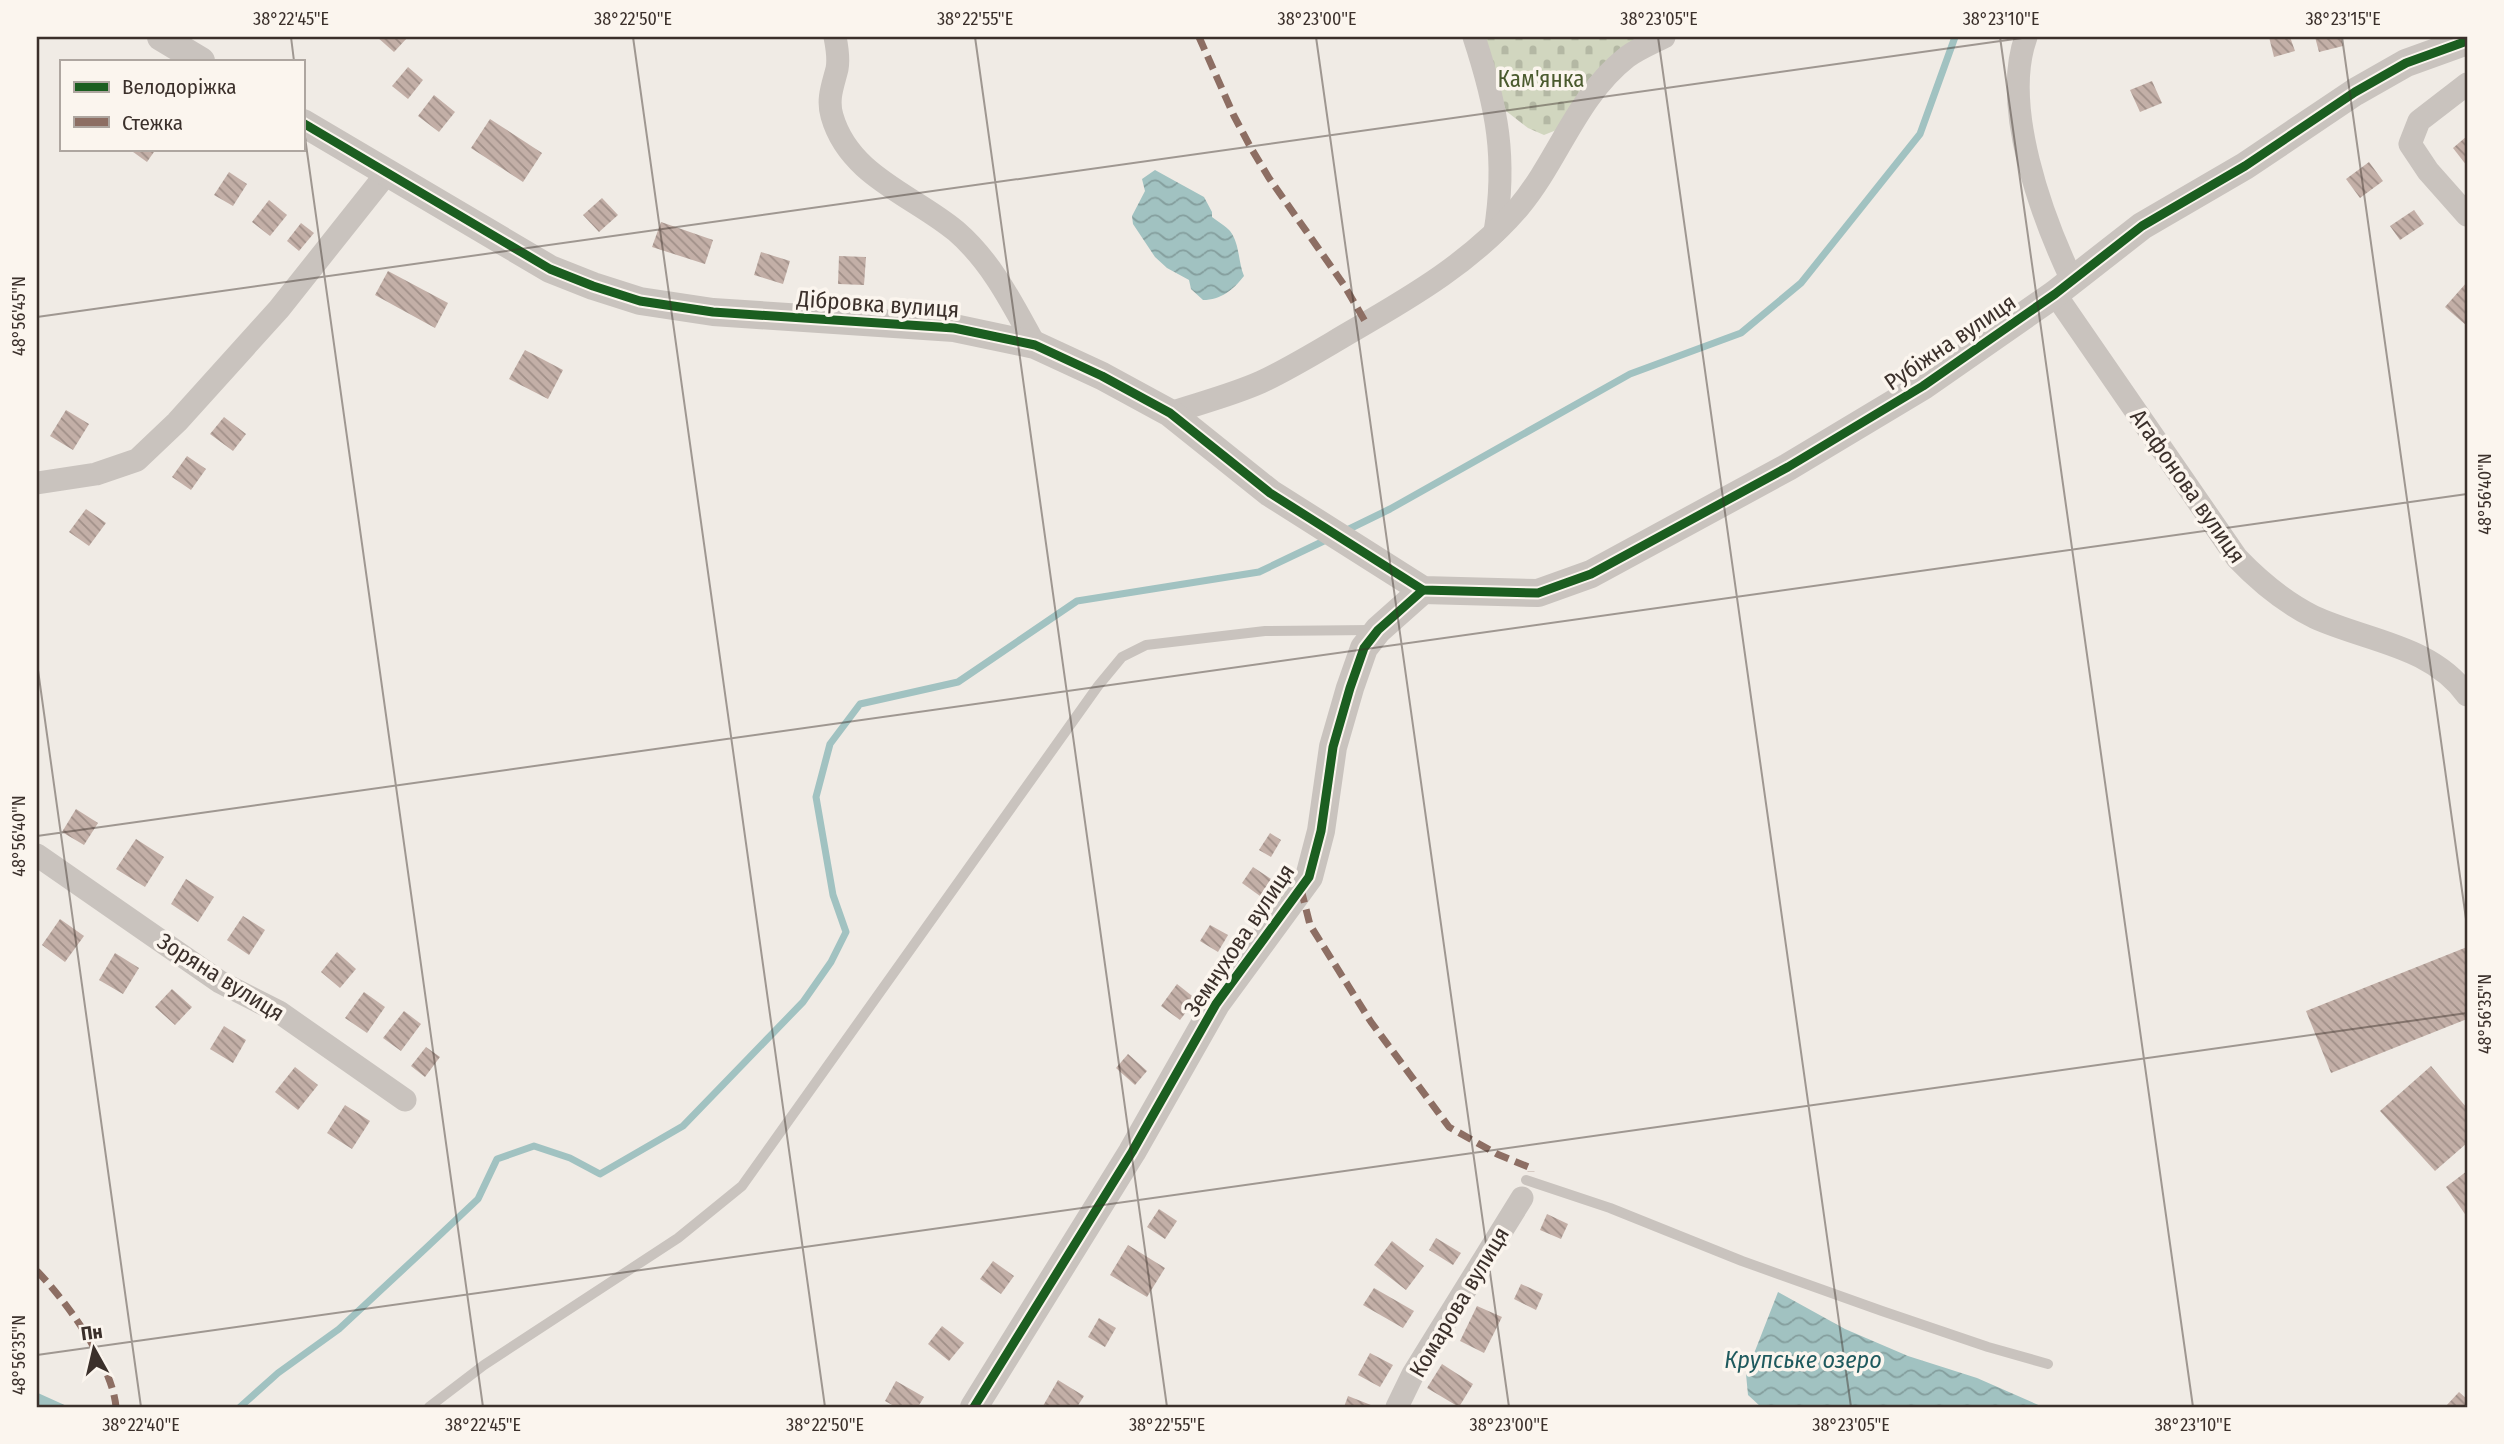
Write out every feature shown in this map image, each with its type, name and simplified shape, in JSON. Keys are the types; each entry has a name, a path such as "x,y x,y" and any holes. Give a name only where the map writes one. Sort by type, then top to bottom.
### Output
{"street":[{"path":"161,37 199,60"},
{"path":"835,37 837,68 831,85 831,114 841,137 855,157 877,178 956,231 982,258 1004,289 1035,345"},
{"path":"1474,37 1489,83 1499,138 1501,196 1494,232"},
{"path":"1170,413 1259,382 1428,286 1494,232 1519,207 1543,175 1581,107 1601,82 1630,55 1664,37"},
{"name":"Агафонова вулиця","path":"2026,37 2021,50 2018,83 2022,126 2063,287 2236,558 2260,583 2286,602 2316,618 2403,648 2441,670 2467,695"},
{"name":"Рубіжна вулиця","path":"1423,590 1538,593 1591,574 1788,467 1923,386 2063,287 2142,226 2245,166 2355,92 2406,63 2467,41"},
{"path":"2467,85 2419,121 2410,144 2428,171 2467,215"},
{"name":"Дібровка вулиця","path":"304,123 550,269 639,300 713,312 954,328 1035,345 1102,376 1170,413 1270,493 1423,590"},
{"path":"37,483 96,474 136,460 177,422 279,309 387,173"},
{"name":"Земнухова вулиця","path":"974,1407 1132,1152 1216,1004 1309,877 1321,831 1333,747 1364,648 1378,630 1423,590"},
{"name":"Зоряна вулиця","path":"37,855 220,982 279,1012 405,1100"},
{"name":"Комарова вулиця","path":"1397,1407 1413,1374 1526,1183"}],"lane":[{"path":"429,1407 484,1366 678,1238 741,1186 1098,686 1122,657 1146,645 1265,631 1378,630"},
{"path":"1526,1183 1610,1208 1742,1261 1882,1311 2048,1364"}],"green space":[{"name":"Кам'янка","path":"1481,37 1652,37 1559,129 1544,135 1528,128 1506,111"}],"water":[{"path":"1155,170 1204,197 1212,217 1233,236 1244,276 1221,296 1203,300 1191,289 1189,280 1167,268 1155,257 1133,224 1132,216 1145,191 1142,179"},
{"name":"Крупське озеро","path":"1778,1292 1845,1329 1908,1356 1977,1378 2043,1407 1761,1407 1748,1395 1746,1374"},
{"path":"38,1393 69,1407 37,1407"}],"building":[{"path":"377,37 408,37 394,52"},
{"path":"2269,37 2290,37 2295,51 2274,57"},
{"path":"2315,37 2341,37 2343,46 2319,52"},
{"path":"408,67 423,80 408,99 392,86"},
{"path":"2152,81 2162,103 2140,112 2130,90"},
{"path":"434,95 455,112 439,132 418,116"},
{"path":"490,119 542,153 523,182 471,148"},
{"path":"2467,136 2467,166 2453,148"},
{"path":"130,150 155,150 147,162"},
{"path":"2369,162 2383,181 2360,198 2346,179"},
{"path":"229,172 247,184 233,206 214,195"},
{"path":"602,198 618,215 599,232 583,215"},
{"path":"269,200 287,215 270,236 252,222"},
{"path":"2414,210 2424,224 2400,240 2390,226"},
{"path":"661,222 713,240 705,264 652,247"},
{"path":"301,223 314,233 299,251 287,241"},
{"path":"761,252 790,261 783,284 754,275"},
{"path":"839,256 866,257 864,285 838,284"},
{"path":"388,271 448,303 435,328 375,295"},
{"path":"2467,282 2467,326 2445,307"},
{"path":"525,350 563,370 548,399 509,379"},
{"path":"66,410 89,424 73,450 50,436"},
{"path":"224,417 246,434 233,451 210,434"},
{"path":"187,456 206,469 191,490 172,477"},
{"path":"86,509 106,523 89,546 69,532"},
{"path":"76,809 98,823 84,845 62,832"},
{"path":"1270,833 1281,840 1271,857 1259,850"},
{"path":"136,839 164,857 145,887 116,869"},
{"path":"1253,867 1271,879 1260,896 1242,883"},
{"path":"186,879 214,897 198,922 171,904"},
{"path":"243,916 265,930 249,955 227,940"},
{"path":"60,919 84,936 65,962 42,945"},
{"path":"1210,925 1228,935 1218,952 1200,941"},
{"path":"2467,947 2467,1019 2331,1073 2306,1011"},
{"path":"337,952 356,969 340,988 321,972"},
{"path":"115,953 139,968 123,994 99,980"},
{"path":"1177,984 1196,999 1180,1020 1161,1006"},
{"path":"172,989 192,1007 175,1025 155,1007"},
{"path":"364,992 385,1007 367,1033 345,1018"},
{"path":"404,1011 421,1024 401,1051 383,1038"},
{"path":"224,1026 246,1040 233,1063 210,1049"},
{"path":"426,1047 440,1057 425,1077 411,1066"},
{"path":"1128,1054 1147,1071 1135,1085 1116,1068"},
{"path":"2431,1066 2467,1108 2467,1143 2435,1171 2380,1111"},
{"path":"295,1067 318,1085 298,1110 275,1092"},
{"path":"345,1105 370,1121 352,1149 327,1133"},
{"path":"2467,1171 2467,1212 2465,1214 2446,1187"},
{"path":"1159,1209 1177,1221 1165,1239 1147,1227"},
{"path":"1547,1214 1568,1224 1561,1239 1540,1230"},
{"path":"1436,1238 1461,1253 1453,1265 1429,1250"},
{"path":"1392,1241 1424,1266 1406,1290 1374,1265"},
{"path":"1128,1245 1165,1268 1147,1297 1110,1275"},
{"path":"993,1261 1014,1276 1001,1294 980,1279"},
{"path":"1521,1284 1543,1294 1536,1310 1514,1299"},
{"path":"1374,1288 1414,1311 1403,1328 1363,1305"},
{"path":"1477,1306 1502,1317 1484,1353 1460,1341"},
{"path":"1099,1318 1116,1328 1105,1347 1088,1337"},
{"path":"942,1326 964,1343 949,1361 928,1344"},
{"path":"1370,1353 1393,1365 1380,1387 1358,1375"},
{"path":"1442,1364 1473,1384 1459,1407 1427,1388"},
{"path":"1058,1380 1084,1396 1077,1407 1043,1406"},
{"path":"896,1381 924,1397 918,1407 896,1407 885,1401"},
{"path":"2459,1392 2467,1399 2467,1407 2445,1407"},
{"path":"1348,1396 1376,1407 1344,1407"}],"waterway":[{"path":"1345,531 1390,509 1630,374 1741,333 1801,283 1920,134 1955,37"},
{"path":"240,1407 278,1373 339,1329 478,1199 497,1159 534,1146 570,1158 600,1174 683,1126 803,1002 831,962 846,932 833,895 816,797 830,744 860,704 958,682 1077,601 1259,572 1328,539"}],"marked path":[{"path":"1199,37 1251,148 1344,285 1366,323"},
{"path":"1301,889 1310,925 1371,1022 1449,1127 1497,1154 1531,1168 1531,1172"},
{"path":"37,1271 86,1334 106,1372 116,1407"}],"cycle path":[{"path":"304,124 550,269 640,301 713,312 954,328 1035,345 1102,376 1170,413 1270,493 1423,590 1538,593 1591,574 1788,467 1923,386 2055,294 2142,226 2245,166 2355,92 2406,63 2467,41"},
{"path":"974,1407 1132,1152 1216,1004 1309,877 1321,831 1333,747 1364,648 1378,630 1423,590"}]}
